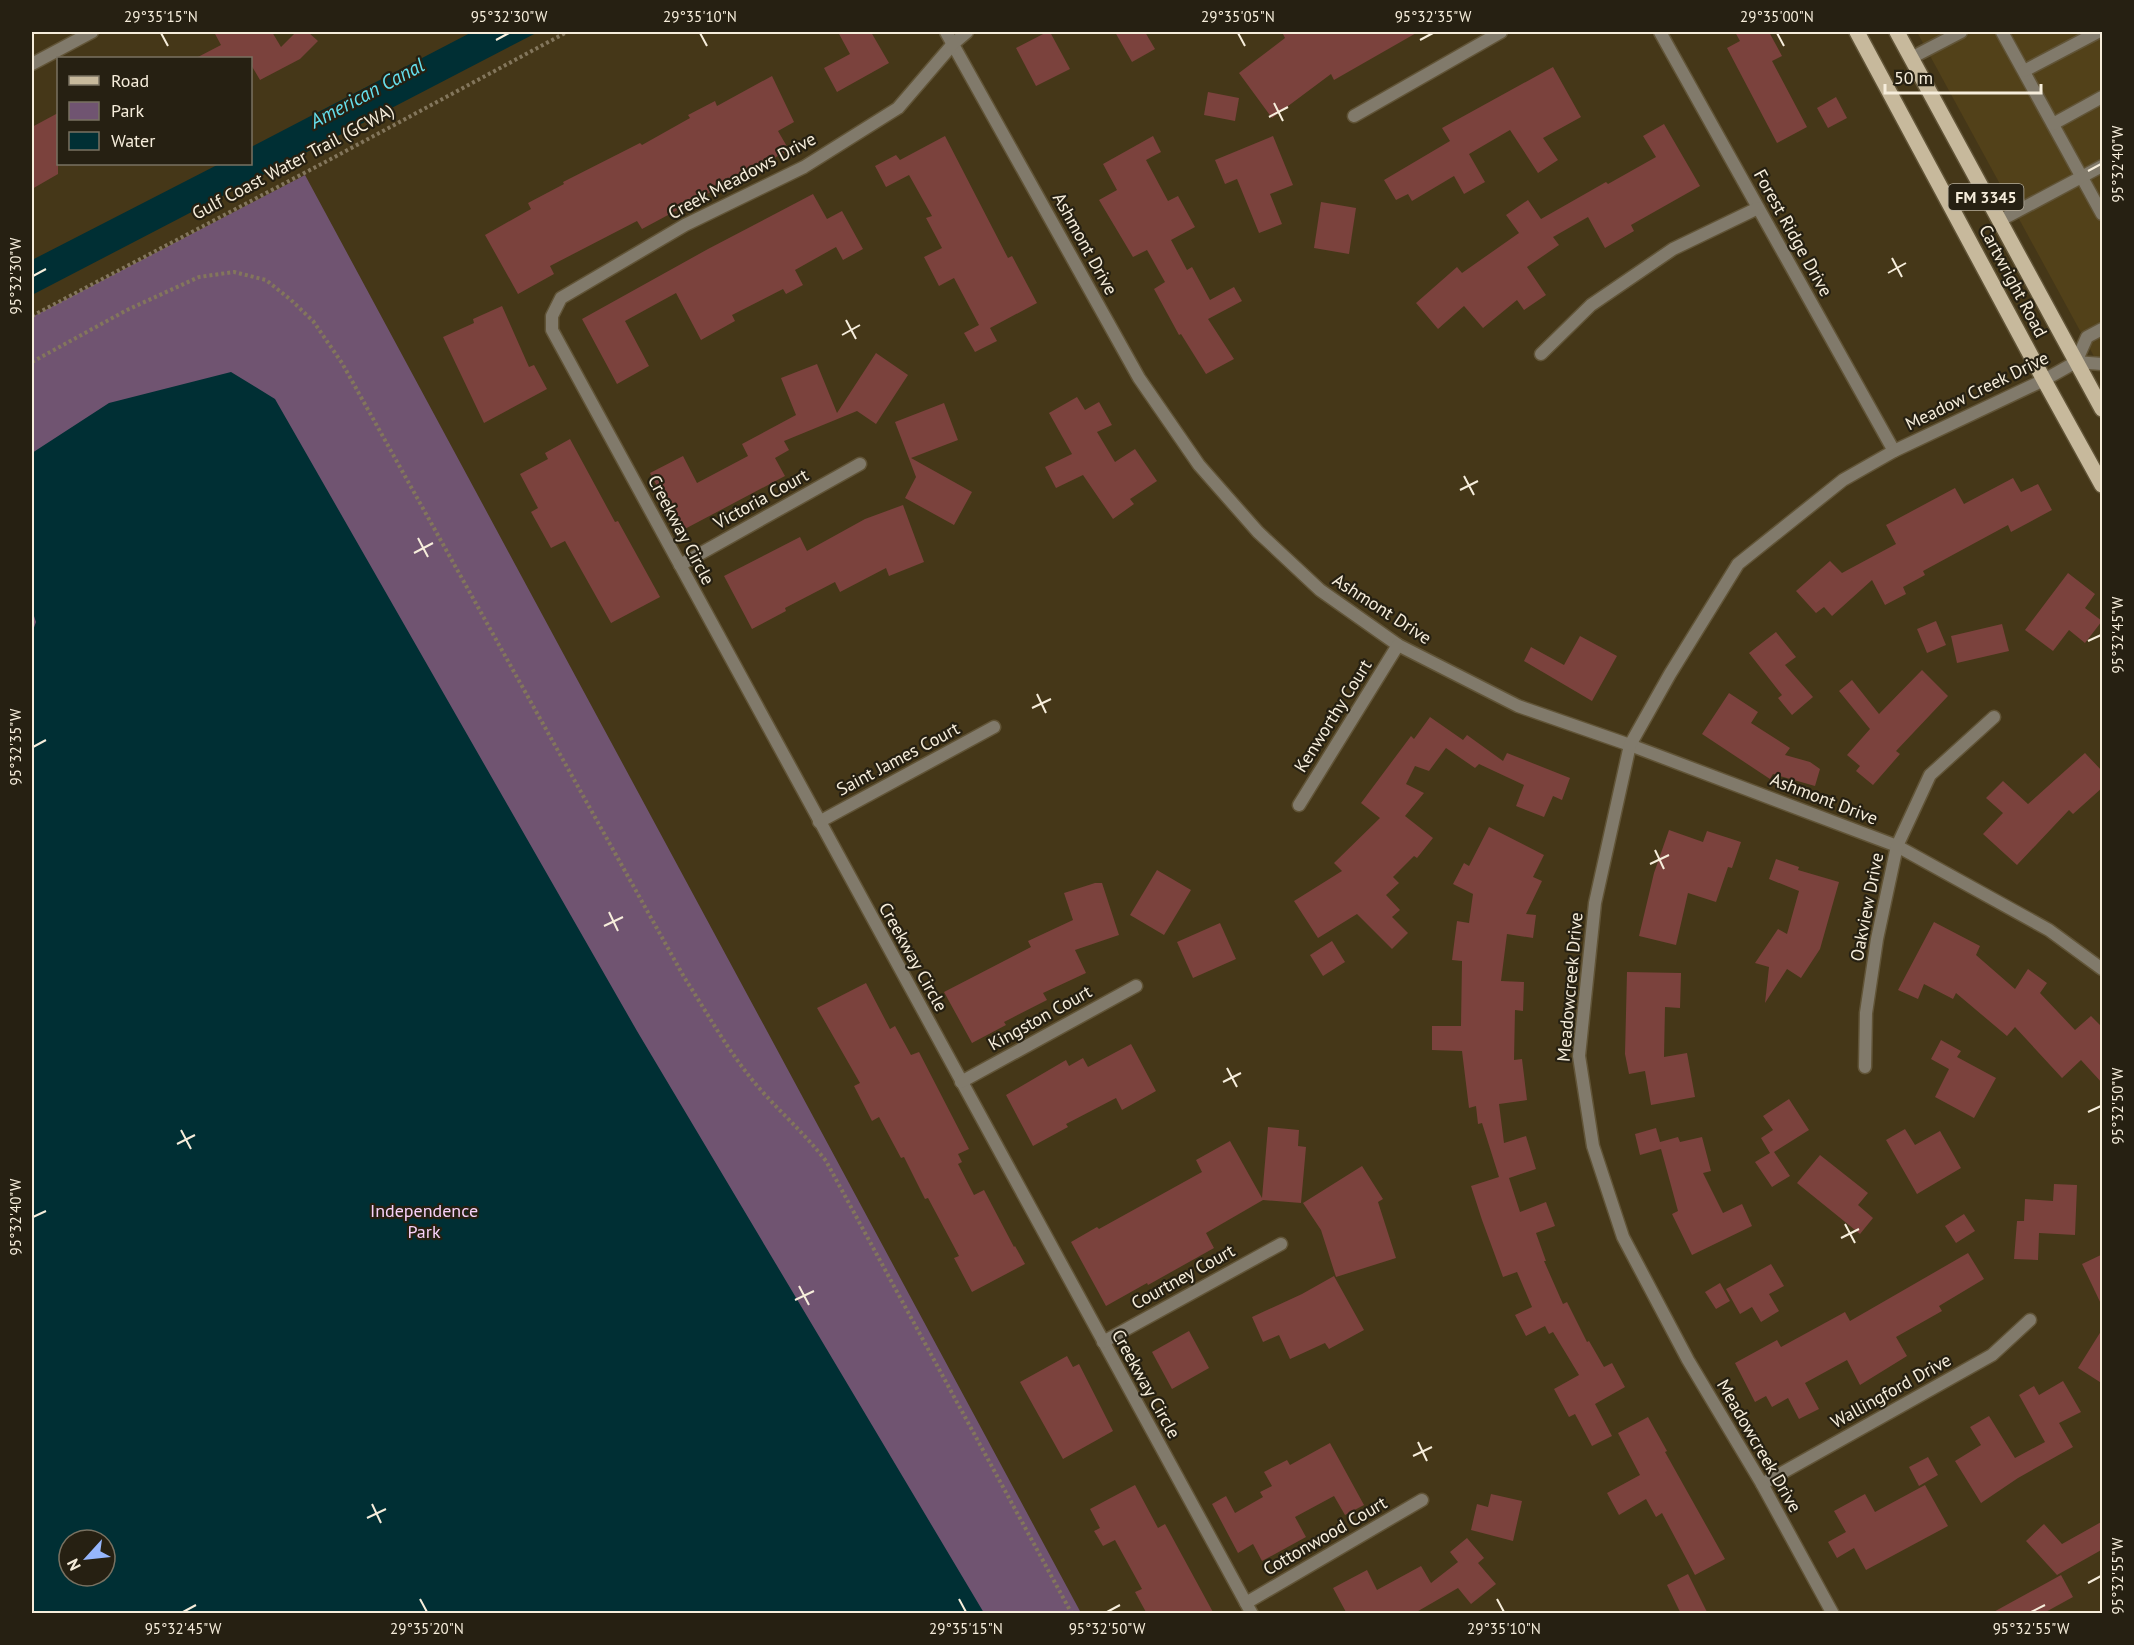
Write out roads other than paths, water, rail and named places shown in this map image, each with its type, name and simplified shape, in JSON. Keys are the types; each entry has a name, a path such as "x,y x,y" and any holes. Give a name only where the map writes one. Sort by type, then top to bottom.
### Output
{"main road":[{"name":"Cartwright Road","path":"1857,32 2103,485"},
{"name":"Cartwright Road","path":"1897,32 2103,409"}],"street":[{"path":"32,64 92,32"},
{"name":"Ashmont Drive","path":"946,32 1139,378 1199,465 1258,532 1320,590 1398,645 1518,706 1630,745 1897,846 2049,930 2103,969"},
{"name":"Creek Meadows Drive","path":"552,316 561,298 685,225 804,167 898,108 953,44 967,32"},
{"path":"1354,116 1501,32"},
{"name":"Forest Ridge Drive","path":"1660,32 1894,451"},
{"path":"1911,58 1961,32"},
{"path":"2002,32 2103,214"},
{"path":"2024,71 2098,32"},
{"path":"2053,124 2103,97"},
{"path":"1999,221 2103,166"},
{"path":"1541,354 1591,305 1673,249 1758,208"},
{"name":"Creekway Circle","path":"552,316 552,330 1249,1608"},
{"path":"2103,329 2087,338 2076,362 2103,364"},
{"name":"Meadow Creek Drive","path":"1894,451 2044,380 2076,362"},
{"name":"Meadowcreek Drive","path":"1833,1614 1762,1484 1688,1360 1623,1236 1593,1146 1579,1056 1595,903 1630,745 1670,674 1738,564 1843,480 1894,451"},
{"name":"Victoria Court","path":"680,565 860,464"},
{"name":"Kenworthy Court","path":"1299,805 1398,645"},
{"name":"Oakview Drive","path":"1865,1067 1866,1013 1877,939 1897,846 1930,775 1994,717"},
{"name":"Saint James Court","path":"819,822 994,727"},
{"name":"Kingston Court","path":"961,1082 1136,986"},
{"name":"Courtney Court","path":"1103,1342 1281,1244"},
{"name":"Wallingford Drive","path":"1762,1484 1992,1355 2030,1320"},
{"name":"Cottonwood Court","path":"1249,1608 1422,1500"}],"water":[{"name":"American Canal","path":"472,32 538,32 32,295 32,260 217,165 252,165 252,146"},
{"name":"Independence Park","path":"231,372 275,399 637,1031 984,1613 32,1613 32,633 36,622 32,610 32,453 109,403"}]}
